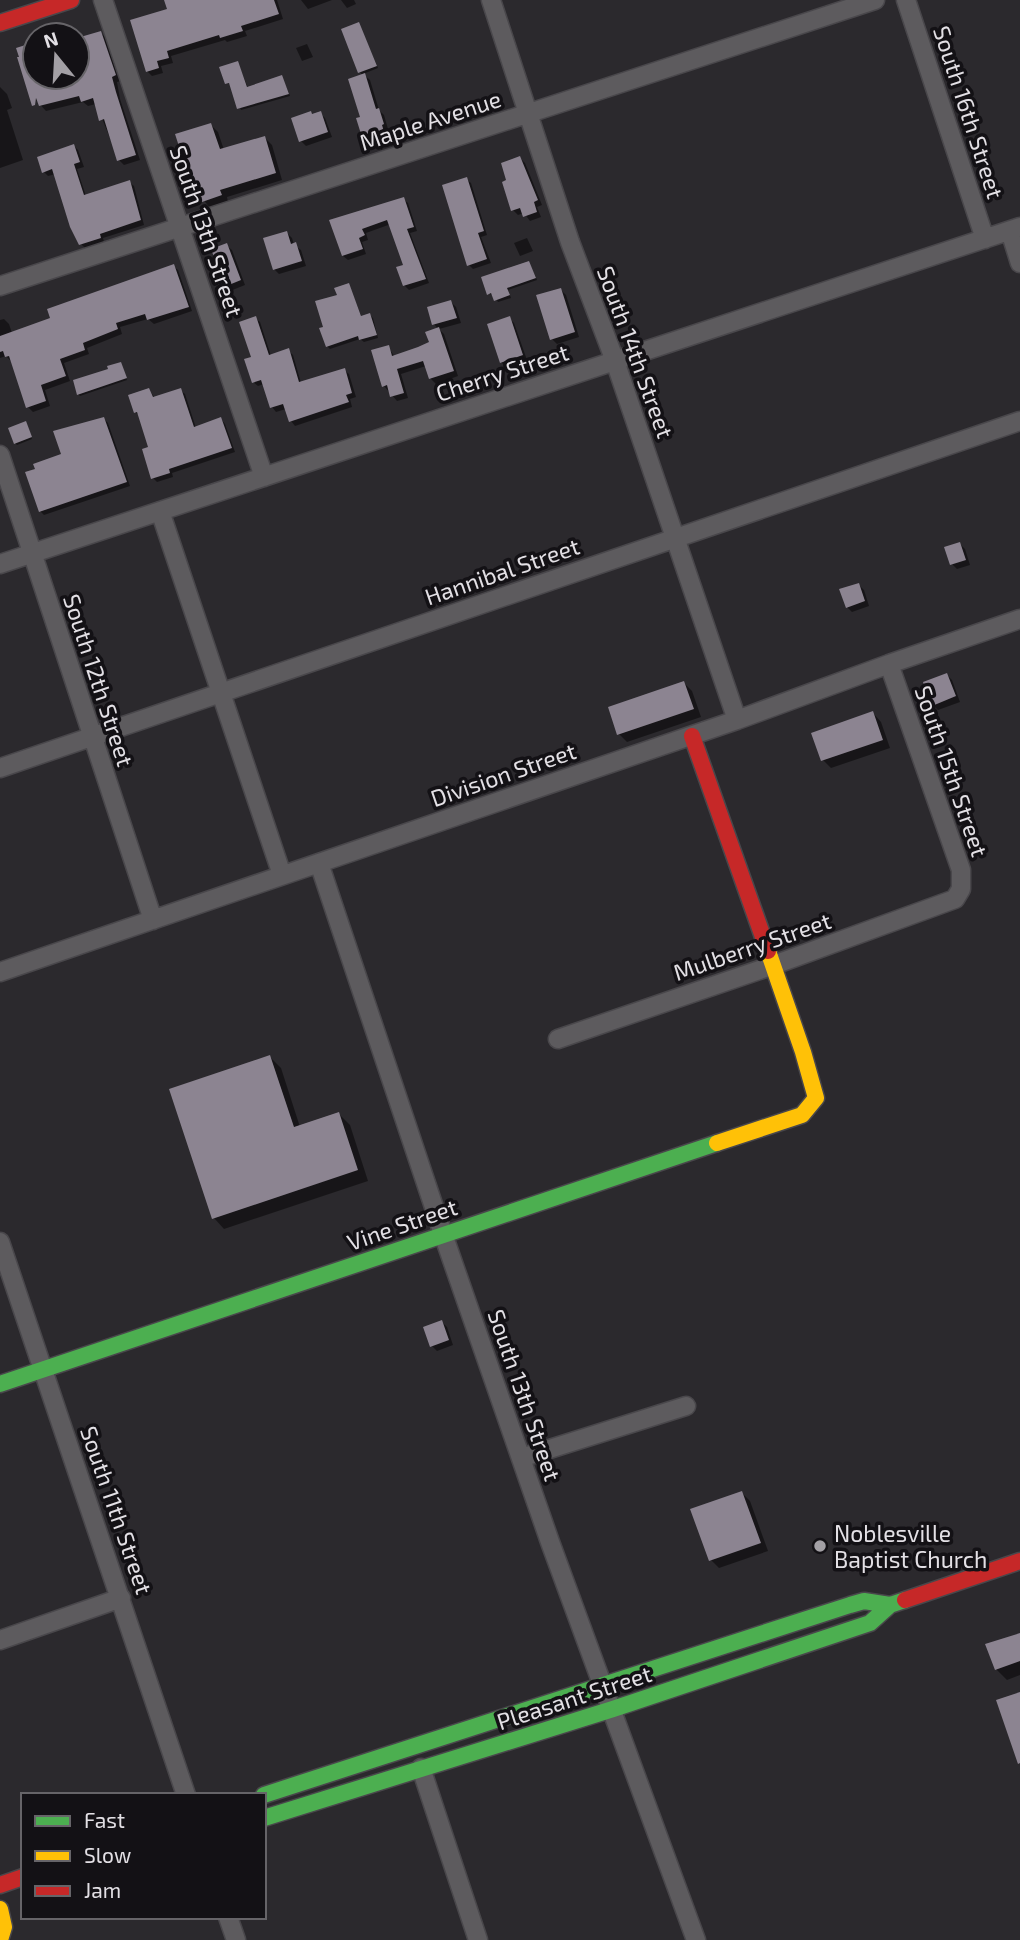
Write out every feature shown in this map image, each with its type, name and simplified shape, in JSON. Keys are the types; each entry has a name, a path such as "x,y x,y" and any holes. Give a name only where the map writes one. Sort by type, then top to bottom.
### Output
{"street":[{"path":"0,23 71,0"},
{"name":"South 13th Street","path":"103,0 264,477"},
{"name":"South 14th Street","path":"491,0 570,242 615,361 737,720"},
{"name":"Maple Avenue","path":"0,286 875,0"},
{"name":"South 16th Street","path":"906,0 985,239"},
{"path":"1015,229 1020,263"},
{"name":"Cherry Street","path":"0,564 1015,229"},
{"name":"Hannibal Street","path":"0,768 1020,421"},
{"name":"South 12th Street","path":"0,455 153,920"},
{"path":"160,511 282,875"},
{"name":"Division Street","path":"0,972 692,736 1020,619"},
{"name":"South 15th Street","path":"889,664 961,870 963,878 958,894"},
{"path":"692,736 771,966"},
{"name":"South 13th Street","path":"318,863 443,1234 695,1940"},
{"name":"Mulberry Street","path":"558,1039 950,903 958,894"},
{"name":"Vine Street","path":"0,1384 802,1115 815,1102 815,1092 771,966"},
{"name":"South 11th Street","path":"0,1242 185,1793"},
{"path":"522,1458 686,1406"},
{"name":"Pleasant Street","path":"266,1817 613,1709 870,1623 890,1605 1020,1561"},
{"path":"0,1640 121,1598"},
{"name":"Pleasant Street","path":"266,1794 864,1601 890,1605"},
{"path":"421,1768 478,1940"},
{"path":"0,1885 21,1878"},
{"path":"0,1909 2,1933"},
{"path":"2,1933 21,1917"},
{"path":"229,1919 236,1940"}],"building":[{"path":"164,0 274,0 279,14 241,26 243,31 220,38 219,35 167,51 169,58 157,61 159,68 146,72 130,20 167,9"},
{"path":"359,22 377,66 358,73 341,29"},
{"path":"101,31 116,75 112,77 136,155 117,161 104,119 99,121 93,98 81,102 79,96 39,106 36,98 35,105 32,106 27,91 91,91 91,34"},
{"path":"21,46 21,70 17,57 16,48"},
{"path":"238,61 247,87 282,75 289,94 237,109 229,83 225,84 219,67"},
{"path":"365,73 376,109 379,108 384,124 385,135 379,139 377,146 367,141 364,133 361,134 356,118 360,117 348,79"},
{"path":"311,111 312,114 321,111 328,132 299,142 291,118"},
{"path":"211,123 220,149 265,136 276,173 220,190 222,195 202,202 196,189 193,190 175,134"},
{"path":"74,144 80,162 74,164 84,195 130,180 141,220 100,234 101,238 79,245 70,227 52,169 42,173 37,157"},
{"path":"520,156 538,200 534,202 537,212 523,217 520,208 511,211 502,182 506,180 501,163"},
{"path":"467,177 484,231 478,233 487,259 467,266 442,185"},
{"path":"404,197 414,227 407,229 426,279 403,286 396,267 403,265 387,220 362,229 365,235 359,238 363,249 342,256 329,220"},
{"path":"287,231 291,244 296,242 302,261 273,270 263,238"},
{"path":"227,243 241,280 219,289 212,270 218,268 211,249"},
{"path":"529,261 536,278 507,288 510,295 494,301 491,293 487,295 481,277"},
{"path":"174,264 189,307 147,320 145,314 116,323 118,329 83,343 85,350 60,359 66,376 41,385 46,401 26,408 9,356 5,357 3,351 0,352 0,336 50,318 47,309"},
{"path":"349,283 361,316 370,313 377,335 359,340 358,336 326,347 319,328 323,327 315,301 337,295 334,288"},
{"path":"561,288 575,332 550,340 536,295"},
{"path":"451,300 457,318 432,325 427,307"},
{"path":"256,316 269,355 289,348 299,382 345,368 352,393 346,395 349,402 289,422 283,404 270,408 261,380 252,383 244,359 251,357 239,322"},
{"path":"510,316 523,355 500,363 487,324"},
{"path":"439,327 454,371 429,379 423,361 397,369 404,393 390,397 387,385 382,387 371,350 389,345 392,356 429,342 425,332"},
{"path":"121,362 127,378 77,395 73,380"},
{"path":"149,388 153,397 181,388 194,427 221,417 232,448 169,469 170,473 151,479 142,449 148,447 137,412 134,413 128,395"},
{"path":"104,417 127,482 39,512 25,472 35,469 33,464 61,454 53,431"},
{"path":"26,421 32,437 14,444 8,428"},
{"path":"960,542 966,560 950,565 944,547"},
{"path":"859,583 865,601 846,608 839,589"},
{"path":"947,673 956,696 932,706 923,682"},
{"path":"684,681 694,709 617,735 608,707"},
{"path":"873,711 883,740 821,761 811,733"},
{"path":"270,1055 294,1127 339,1112 358,1170 212,1219 169,1089"},
{"path":"442,1320 449,1340 430,1347 423,1327"},
{"path":"742,1491 761,1543 709,1561 690,1509"},
{"path":"1020,1633 1020,1661 995,1670 985,1644"},
{"path":"1020,1692 1020,1763 1018,1764 996,1700"}],"traffic: fast":[{"path":"0,1384 717,1143"},
{"path":"266,1817 613,1709 870,1623 890,1605 905,1600"},
{"path":"266,1794 850,1605 864,1601 890,1605"}],"traffic: slow":[{"path":"717,1143 802,1115 816,1098 768,951"},
{"path":"0,1909 4,1927 0,1940"}],"traffic: jam":[{"path":"0,23 71,0"},
{"path":"692,736 768,951"},
{"path":"905,1600 1020,1561"},
{"path":"0,1885 21,1878"}],"place":[{"name":"Noblesville Baptist Church","path":"820,1546"}]}
